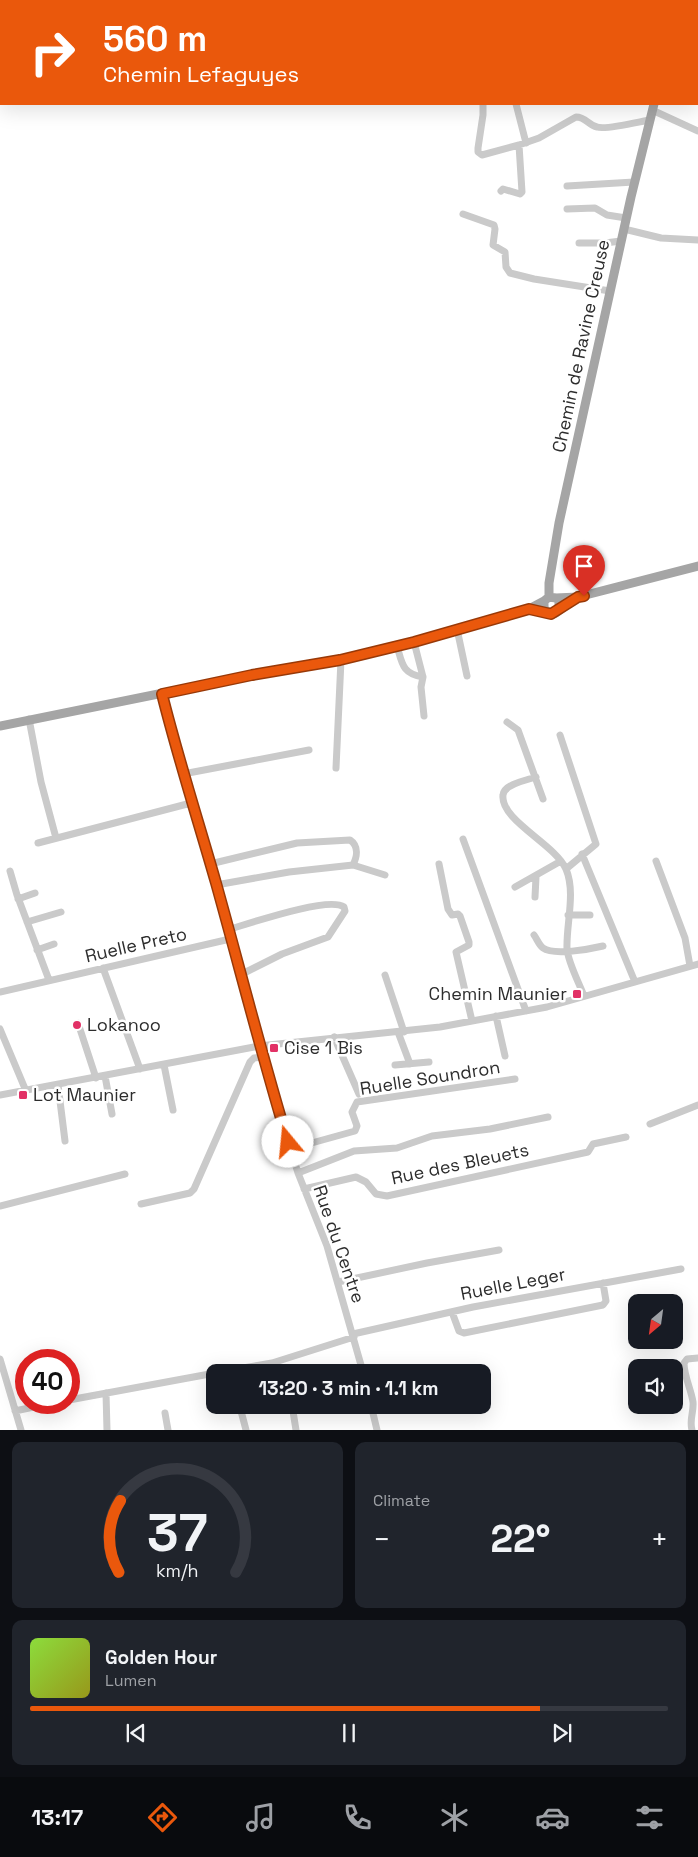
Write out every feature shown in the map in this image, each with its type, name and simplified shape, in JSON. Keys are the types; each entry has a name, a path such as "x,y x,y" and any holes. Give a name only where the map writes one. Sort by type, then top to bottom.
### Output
{"main road":[{"name":"Chemin de Ravine Creuse","path":"550,599 549,582 559,523 634,182 653,107"},
{"path":"0,726 252,675 340,660 414,642 529,609 550,599 578,597 698,566"},
{"path":"529,609 551,614 578,597"},
{"path":"550,599 559,601 559,610"},
{"path":"547,613 544,610 550,599"}],"street":[{"path":"483,105 478,152 482,155 539,138 576,117 583,117 592,125 601,128 649,120"},
{"path":"501,191 503,189 520,194 522,192 522,144 516,105"},
{"path":"653,107 698,131"},
{"path":"568,186 634,182"},
{"path":"567,209 595,208 607,215 626,218"},
{"path":"463,214 494,225 496,229 493,244 496,248 505,252 506,267 510,273 534,279 610,291"},
{"path":"624,229 662,238 698,240"},
{"path":"579,243 621,241"},
{"path":"457,629 467,676"},
{"path":"414,642 423,676 421,686 424,716"},
{"path":"397,646 403,667 412,674 423,676"},
{"path":"336,768 340,660"},
{"name":"Rue du Centre","path":"162,694 262,1058 298,1173 327,1246 360,1364"},
{"path":"29,720 41,782 56,838"},
{"path":"507,722 518,730 543,799"},
{"path":"560,735 596,844 566,869"},
{"path":"183,774 309,750"},
{"path":"536,778 508,788 504,792 503,798 509,812 516,821 550,848 566,869 570,890 567,951 584,996"},
{"path":"38,843 191,802"},
{"path":"463,839 526,1010"},
{"path":"210,864 297,843 350,840 357,848 355,861 352,866"},
{"path":"582,854 635,982"},
{"path":"515,887 536,877 561,860"},
{"path":"656,860 685,938 690,966"},
{"path":"439,864 448,909 452,915 458,914 460,916 469,942 469,945 456,952 472,1021"},
{"path":"216,885 289,872 352,866 385,875"},
{"path":"10,870 18,899 49,980"},
{"path":"535,897 536,877"},
{"path":"18,899 35,894"},
{"path":"227,930 284,913 323,906 337,904 344,908 345,911 328,937 282,954 240,975"},
{"path":"27,922 61,912"},
{"path":"568,915 590,915"},
{"path":"534,935 544,949 567,951 593,949 603,946"},
{"name":"Ruelle Preto","path":"0,992 230,939"},
{"path":"37,950 54,944"},
{"path":"0,1095 260,1046 334,1037 401,1032 547,1007 698,964"},
{"path":"103,968 140,1069"},
{"path":"385,975 410,1064"},
{"path":"496,1016 505,1056"},
{"path":"78,1023 96,1078"},
{"path":"0,1029 26,1090"},
{"path":"334,1037 359,1094"},
{"path":"142,1204 190,1193 194,1189 250,1062 254,1058 262,1058"},
{"path":"395,1065 429,1062"},
{"path":"164,1065 173,1110"},
{"path":"105,1076 112,1114"},
{"name":"Ruelle Soundron","path":"290,1148 355,1131 357,1126 352,1112 356,1102 515,1079"},
{"path":"58,1085 66,1141"},
{"path":"650,1124 698,1105"},
{"path":"298,1173 354,1151 397,1148 432,1136 490,1130 548,1117"},
{"name":"Rue des Bleuets","path":"304,1189 356,1178 366,1182 376,1194 387,1196 588,1152 593,1144 626,1137"},
{"path":"0,1206 124,1174"},
{"path":"338,1282 499,1250"},
{"name":"Ruelle Leger","path":"266,1364 353,1336 452,1312 681,1270"},
{"path":"452,1312 459,1330 464,1333 603,1305 606,1301 603,1283"},
{"path":"692,1430 690,1422 693,1409 684,1363 687,1359 698,1358"},
{"path":"0,1359 15,1411"},
{"path":"80,1398 206,1375"},
{"path":"106,1393 107,1430"},
{"path":"165,1413 168,1430"},
{"path":"16,1414 21,1430"},
{"path":"242,1414 246,1430"},
{"path":"293,1414 296,1430"},
{"path":"373,1414 377,1430"}],"place":[{"name":"Chemin Maunier","path":"577,994"},
{"name":"Lokanoo","path":"77,1025"},
{"name":"Cise 1 Bis","path":"274,1048"},
{"name":"Lot Maunier","path":"23,1095"}],"route":[{"path":"288,1142 262,1058 162,694 252,675 340,660 414,642 529,609 551,614 556,613 578,597 584,596"}]}
